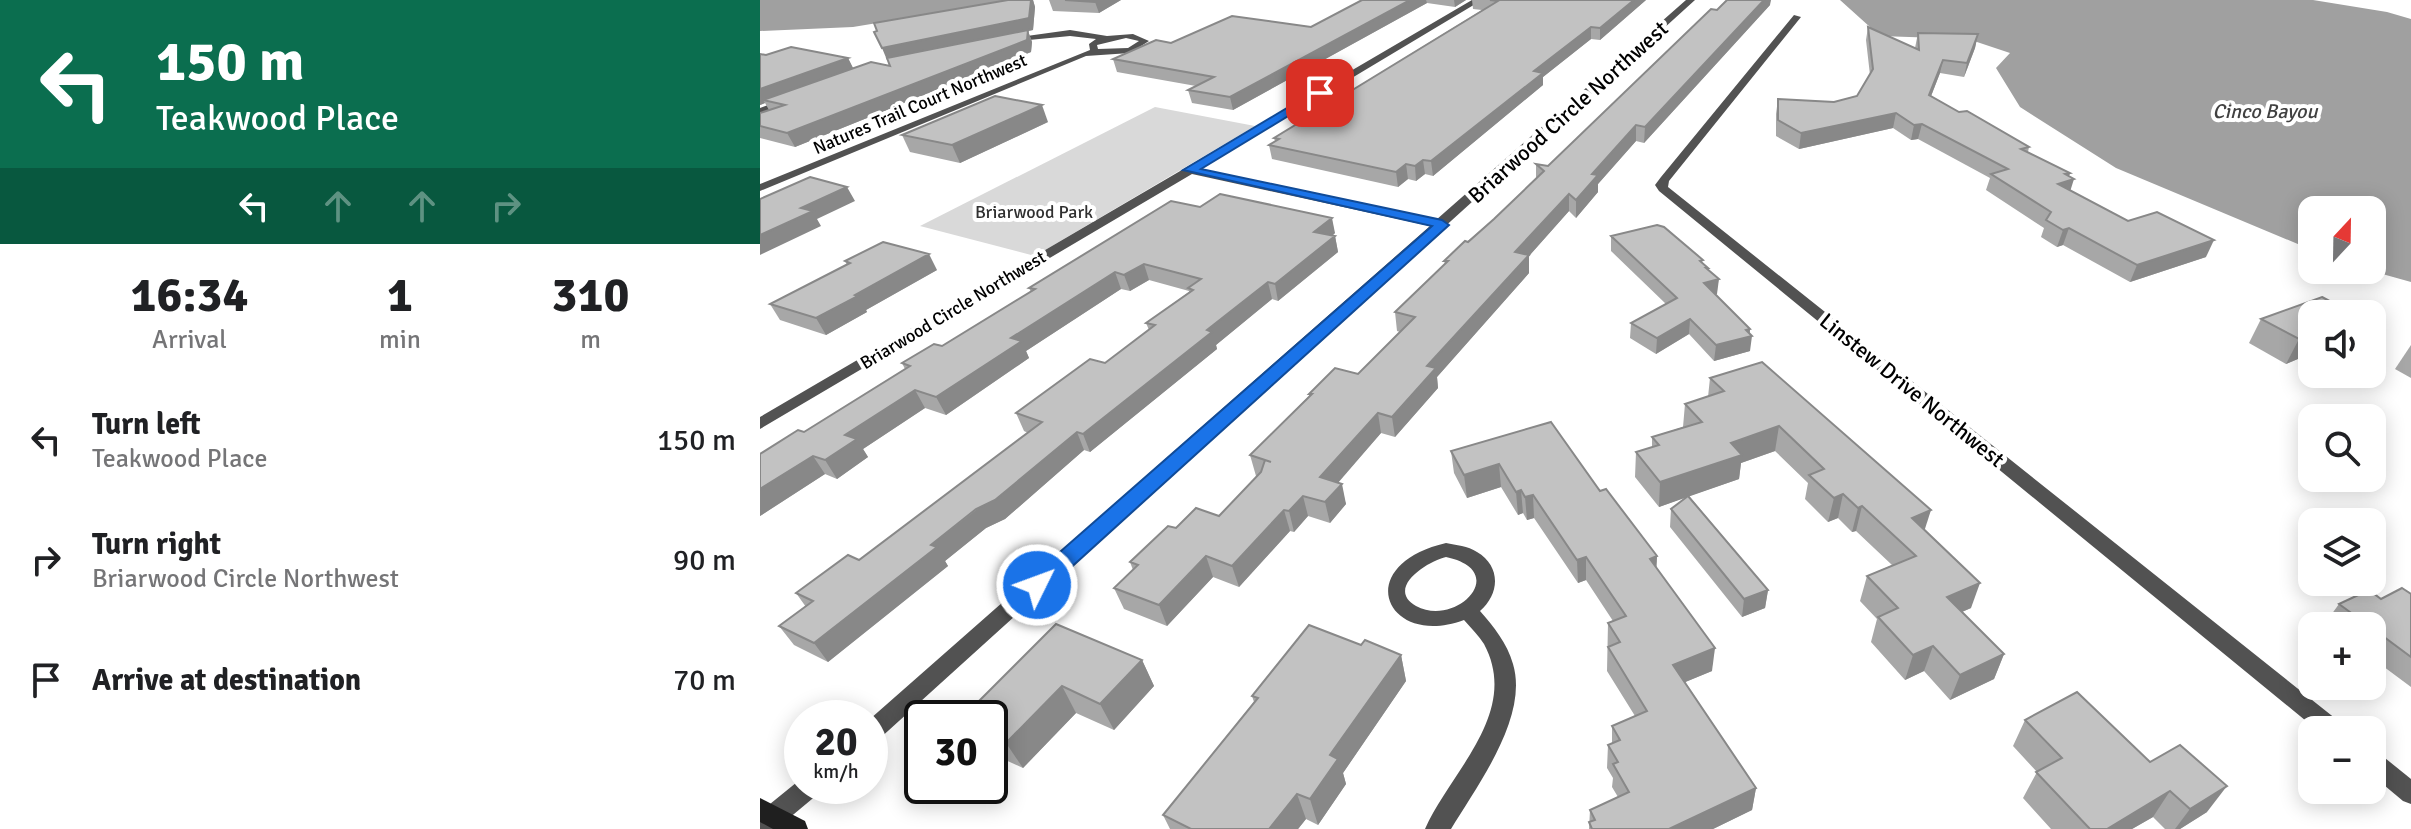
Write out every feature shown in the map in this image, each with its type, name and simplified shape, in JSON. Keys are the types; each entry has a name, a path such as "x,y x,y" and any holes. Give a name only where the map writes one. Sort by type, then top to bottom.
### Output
{"street":[{"name":"Briarwood Circle Northwest","path":"760,424 1478,0"},
{"name":"Briarwood Circle Northwest","path":"888,717 1691,0"},
{"name":"Linstew Drive Northwest","path":"1797,17 1665,179 1661,185 1663,189 2316,716"},
{"path":"1005,40 1070,33 1106,38"},
{"name":"Natures Trail Court Northwest","path":"760,188 1094,50 1120,52 1139,47 1145,41 1127,36 1106,38 1093,44 1094,50"},
{"path":"760,111 803,95"},
{"path":"1189,170 1442,225"},
{"path":"1435,551 1457,551 1475,558 1486,571 1487,587 1484,595 1468,611 1449,618 1416,616 1401,604 1398,596 1396,588 1401,572 1416,558 1435,551"},
{"path":"1437,829 1487,745 1506,700 1507,681 1499,655 1486,631 1468,611"},
{"path":"2386,772 2411,793"},
{"path":"773,820 790,804"}],"green space":[{"name":"Briarwood Park","path":"1155,107 1255,126 1035,256 920,226"}],"water":[{"path":"760,0 1017,0 853,27 760,31"},
{"name":"Cinco Bayou","path":"1840,0 2313,0 2411,19 2411,282 2386,275 2386,196 2298,196 2298,244 2116,168 2020,107 1996,68 2010,53 1968,39 1880,36"}],"building":[{"path":"1008,0 1031,0 1029,18 882,48 874,32 877,31 874,23"},
{"path":"1362,0 1410,0 1230,97 1188,90 1214,77 1113,59 1156,40 1171,43 1232,16 1311,27"},
{"path":"1490,0 1634,0 1600,28 1591,27 1534,71 1543,73 1431,161 1423,160 1415,166 1406,164 1396,172 1269,145 1279,139 1274,138 1498,1"},
{"path":"1727,0 1764,0 1645,127 1636,125 1592,174 1598,175 1576,200 1569,194 1515,252 1529,255 1427,366 1436,368 1392,417 1378,413 1320,477 1342,484 1325,502 1303,496 1289,511 1284,510 1232,566 1206,556 1159,605 1114,588 1138,565 1130,562 1168,526 1176,528 1196,508 1219,516 1261,472 1265,460 1250,455 1335,368 1358,374 1415,317 1395,312 1465,241 1468,242 1494,219 1544,171 1536,164 1548,166 1711,9 1717,10"},
{"path":"1868,27 1919,50 1918,33 1978,34 1967,63 1943,60 1929,95 1959,112 1967,111 2029,147 2021,149 2070,173 2065,174 2074,179 2058,184 2128,221 2157,212 2214,240 2137,265 2069,228 2063,230 2046,220 2051,212 1991,174 2008,169 1922,124 1914,125 1896,113 1801,133 1778,120 1778,99 1834,102 1857,96 1873,69"},
{"path":"1028,30 1027,40 787,133 760,126 760,113 785,105 763,100 871,62 890,66 887,58"},
{"path":"791,47 848,58 760,89 760,54"},
{"path":"995,96 1042,105 952,145 902,135"},
{"path":"810,177 847,187 801,208 813,211 760,235 760,199"},
{"path":"1220,194 1332,218 1314,232 1335,236 1275,284 1268,282 1207,330 1212,332 1083,434 1077,432 995,500 976,509 931,545 937,547 814,643 779,626 813,601 796,593 848,555 859,560 1042,422 1016,413 1090,359 1105,363 1155,325 1146,323 1193,290 1188,288 1201,279 1144,264 1124,275 1115,272 1011,338 1022,341 936,397 915,390 845,435 857,439 825,460 813,456 760,489 760,454 798,430 804,432 910,366 902,363 934,344 942,346 1035,289 1029,288 1171,201 1200,207"},
{"path":"1657,225 1664,227 1703,260 1700,261 1719,279 1704,283 1750,329 1746,330 1752,336 1716,345 1690,319 1657,338 1631,323 1677,298 1611,236"},
{"path":"883,242 929,254 816,318 770,304 850,263 845,261"},
{"path":"2298,306 2298,338 2261,319"},
{"path":"1762,362 1931,510 1912,518 1980,583 1947,597 2004,654 1960,675 1933,646 1913,655 1878,617 1898,608 1867,576 1916,556 1862,506 1858,508 1843,494 1834,498 1809,475 1824,469 1779,426 1731,443 1742,455 1660,482 1636,452 1659,445 1652,437 1702,422 1685,404 1724,391 1710,378"},
{"path":"1551,422 1600,491 1606,489 1657,556 1650,559 1715,648 1673,665 1756,788 1669,829 1592,829 1589,822 1595,820 1590,810 1629,792 1613,764 1618,762 1608,745 1620,740 1612,726 1647,711 1608,647 1620,642 1608,623 1626,616 1586,557 1577,560 1533,495 1525,497 1521,490 1516,492 1499,464 1464,475 1451,451"},
{"path":"1688,496 1768,590 1744,599 1671,509"},
{"path":"2402,588 2411,594 2411,657 2386,638 2386,612 2350,612 2339,604 2356,596 2377,596 2381,599"},
{"path":"1056,624 1142,660 1100,704 1062,686 1008,741 1008,700 980,700"},
{"path":"1309,625 1361,645 1365,640 1401,655 1330,755 1338,759 1310,799 1297,794 1269,829 1191,829 1163,815 1258,698 1252,696"},
{"path":"2077,692 2150,762 2180,745 2227,786 2190,809 2170,791 2107,829 2090,829 2036,772 2062,758 2025,720"}],"route":[{"path":"1037,585 1442,225 1189,170 1320,93"}]}
